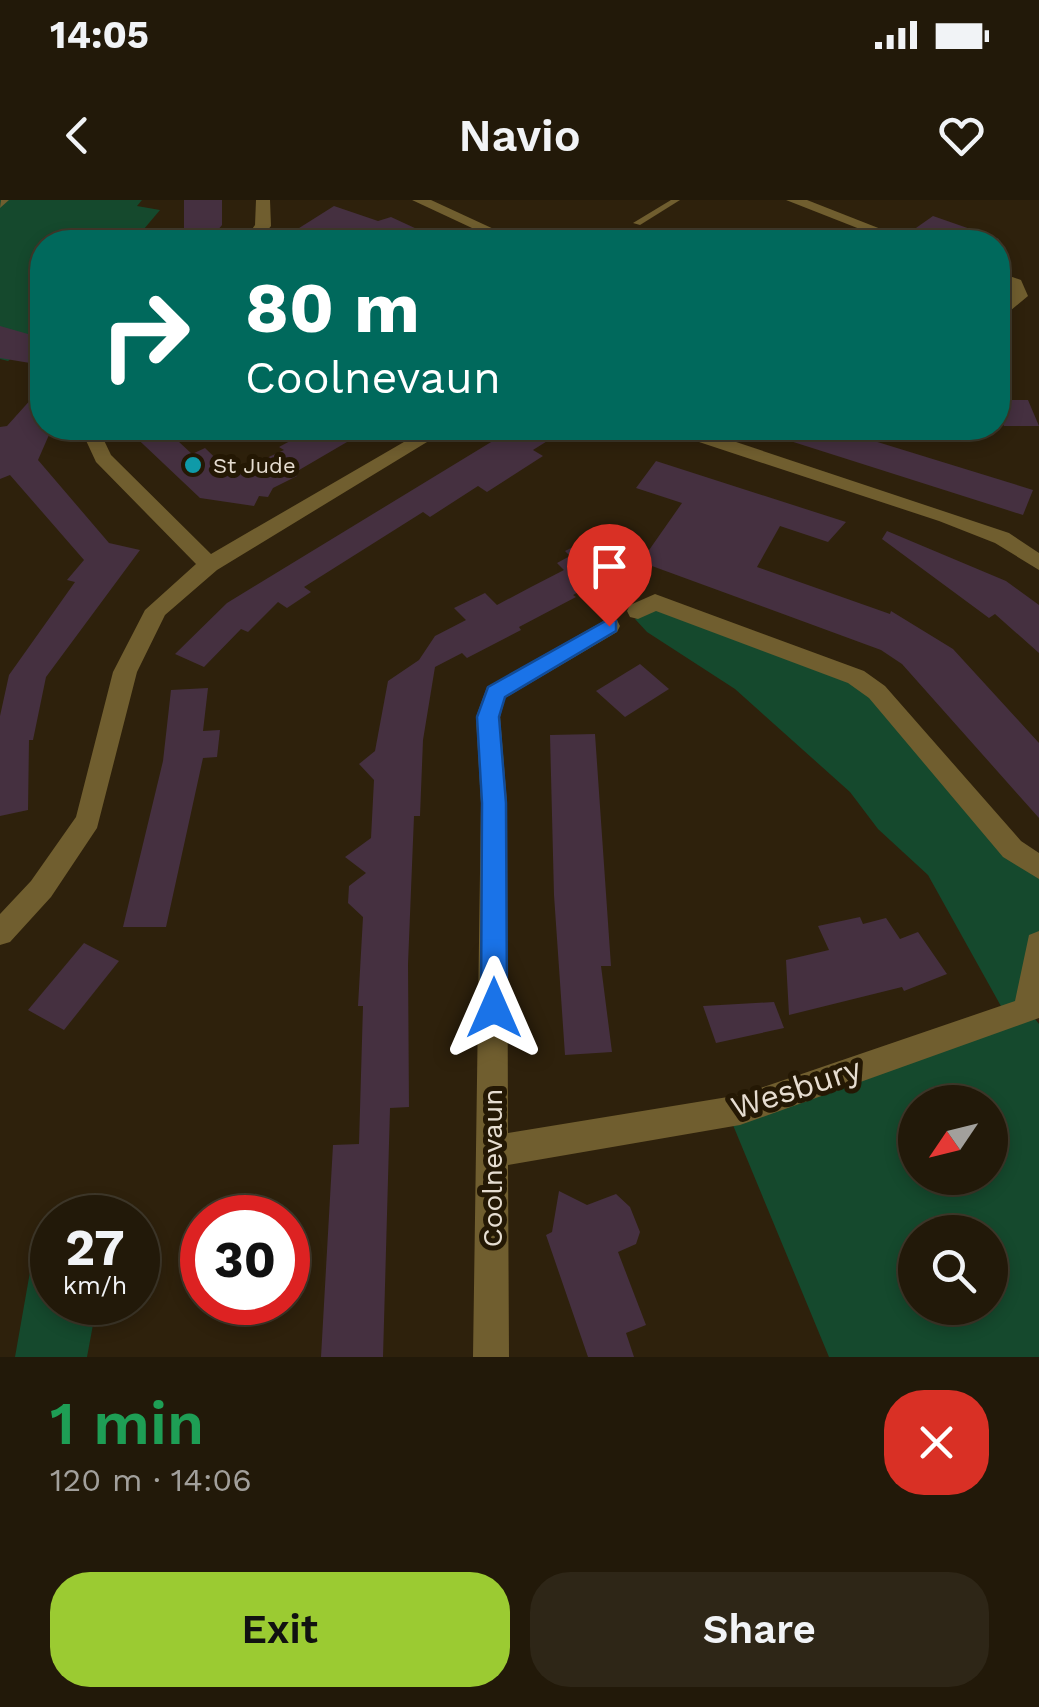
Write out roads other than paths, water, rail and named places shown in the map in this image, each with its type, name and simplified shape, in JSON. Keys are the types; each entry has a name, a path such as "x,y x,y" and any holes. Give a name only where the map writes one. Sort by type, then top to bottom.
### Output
{"street":[{"path":"260,230 263,200"},
{"path":"419,200 487,230"},
{"path":"793,200 873,230"},
{"path":"830,214 851,200"},
{"path":"1010,281 1015,283 1020,296 1010,305"},
{"path":"95,440 103,458 209,565"},
{"path":"0,933 41,889 88,820 125,672 156,610 209,565 421,440"},
{"path":"712,440 946,516 1002,538 1039,563"},
{"path":"638,611 655,602 856,677 877,692 1012,849 1039,868"},
{"name":"Coolnevaun","path":"492,1357 494,803 488,717 495,693 609,626"},
{"name":"Wesbury","path":"491,1152 740,1110 1034,1017 1039,944"}],"lane":[{"path":"0,206 6,200"},
{"path":"637,224 676,200"}],"place":[{"name":"St Jude","path":"193,465"}]}
